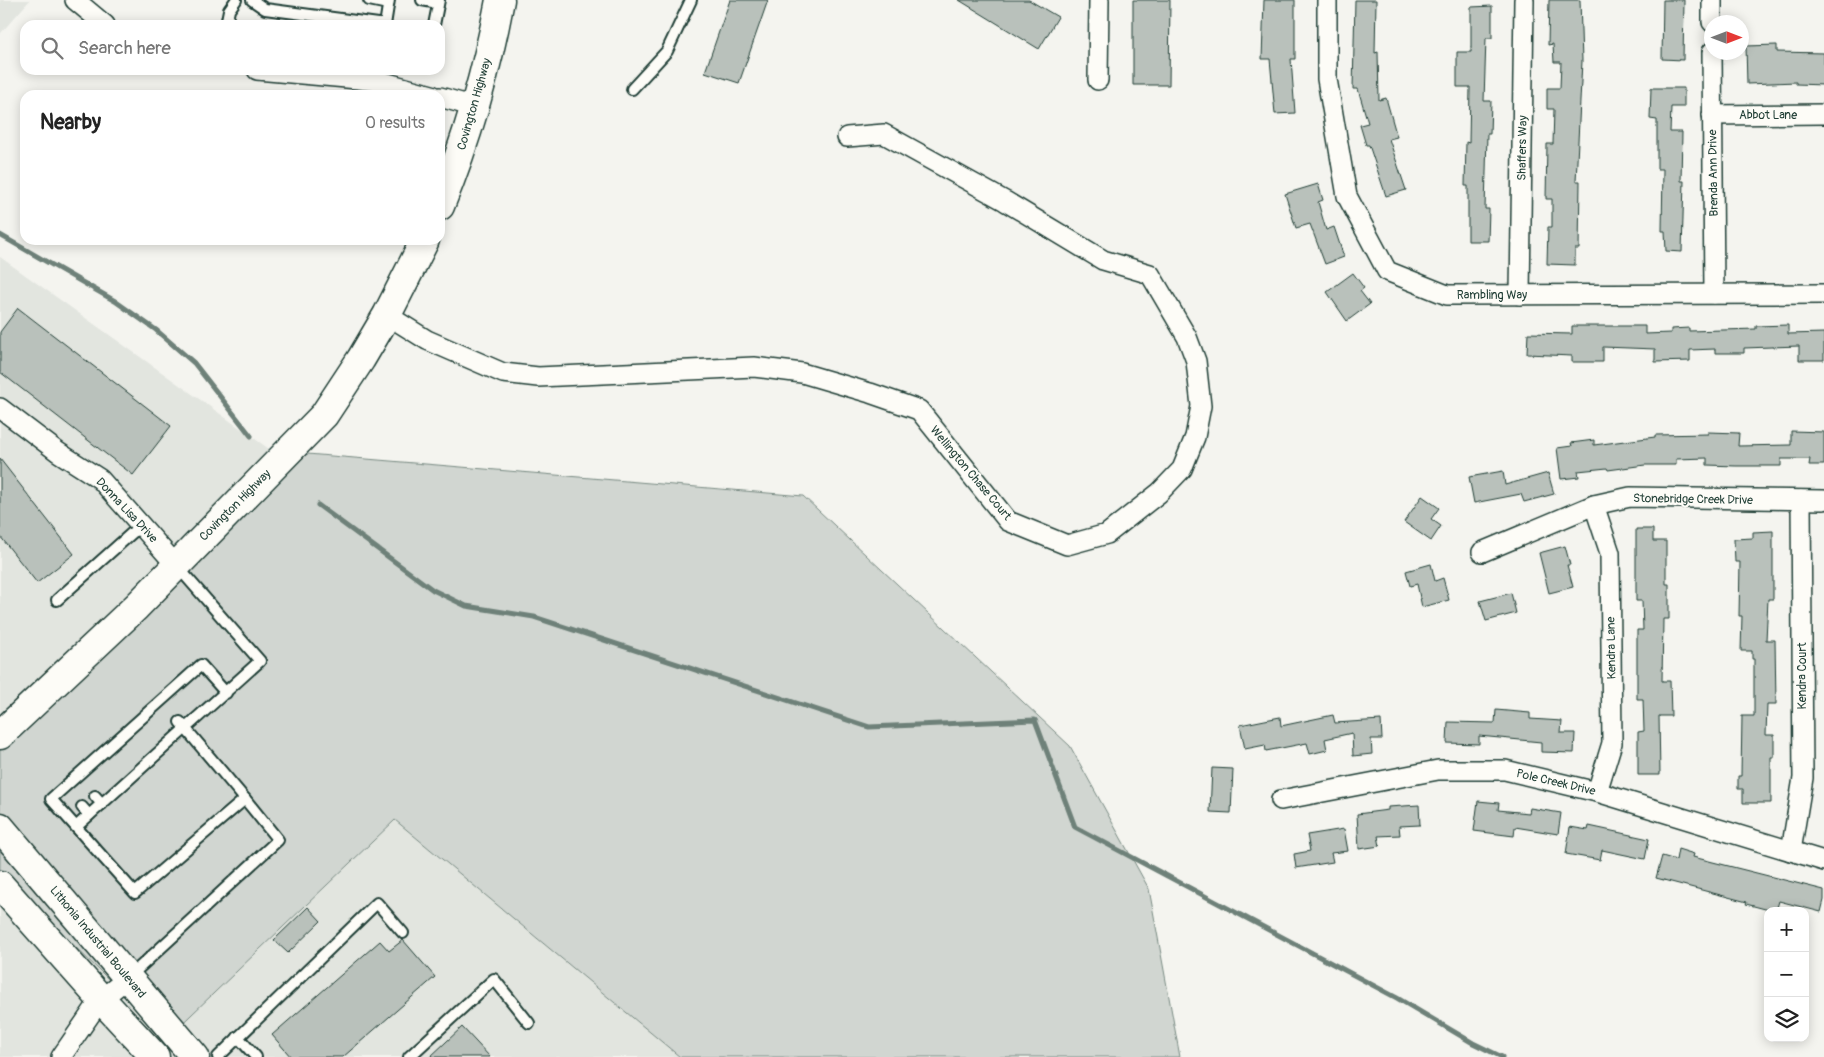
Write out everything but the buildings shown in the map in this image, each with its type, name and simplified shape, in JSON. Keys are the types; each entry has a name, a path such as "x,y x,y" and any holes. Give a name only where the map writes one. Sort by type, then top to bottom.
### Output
{"main road":[{"name":"Covington Highway","path":"445,194 475,107 494,34 500,0"},
{"name":"Covington Highway","path":"0,735 136,607 324,415 387,315 422,245"},
{"name":"Lithonia Industrial Boulevard","path":"0,827 195,1057"},
{"path":"0,885 155,1057"}],"street":[{"path":"74,0 99,20"},
{"path":"1098,80 1099,0"},
{"name":"Rambling Way","path":"1327,0 1327,79 1347,196 1387,270 1447,295 1824,294"},
{"name":"Shaffers Way","path":"1520,295 1524,0"},
{"path":"1712,0 1712,15"},
{"name":"Brenda Ann Drive","path":"1712,60 1714,294"},
{"path":"313,75 380,81 413,90"},
{"path":"445,98 475,107"},
{"name":"Abbot Lane","path":"1712,115 1824,114"},
{"name":"Wellington Chase Court","path":"387,315 427,340 503,373 538,377 754,367 802,373 870,393 919,410 1008,521 1068,545 1107,534 1159,493 1182,469 1195,437 1201,406 1196,362 1187,337 1150,274 1103,260 1005,201 884,134 847,137"},
{"name":"Donna Lisa Drive","path":"0,408 58,452 100,479 176,565"},
{"name":"Stonebridge Creek Drive","path":"1482,552 1594,506 1630,497 1824,500"},
{"name":"Kendra Court","path":"1791,851 1803,778 1801,500"},
{"name":"Kendra Lane","path":"1594,506 1610,553 1611,572 1612,744 1597,792"},
{"name":"Pole Creek Drive","path":"1281,800 1438,770 1505,770 1597,792 1824,860"},
{"path":"61,1057 101,999 128,978"}],"lane":[{"path":"227,20 228,10 236,0"},
{"path":"252,0 265,8 350,20"},
{"path":"369,0 389,2 386,20"},
{"path":"422,0 439,1 435,20"},
{"path":"632,89 667,51 691,0"},
{"path":"57,600 141,525"},
{"path":"76,827 89,815 98,800 200,710 226,693 260,661 176,565"},
{"path":"226,693 201,665 163,703 92,766 51,799 135,893 245,799"},
{"path":"128,978 278,840 183,726"},
{"path":"82,807 89,815"},
{"path":"218,1057 377,903 403,933"},
{"path":"409,1057 494,979 529,1024"},
{"path":"238,1037 256,1057"}],"shaded area":[{"path":"0,0 30,0 0,34"},
{"path":"0,257 272,451 0,725"},
{"path":"272,451 803,496 1070,746 1149,889 1180,1057 680,1057 395,820 168,1037 0,874 0,725"},
{"path":"395,820 680,1057 0,1057 0,874 168,1037"}],"waterway":[{"path":"0,235 115,301 156,330 194,363 251,436"},
{"path":"318,505 433,590 466,606 534,617 869,727 1035,720 1075,827 1397,998 1473,1043 1502,1057"}]}
